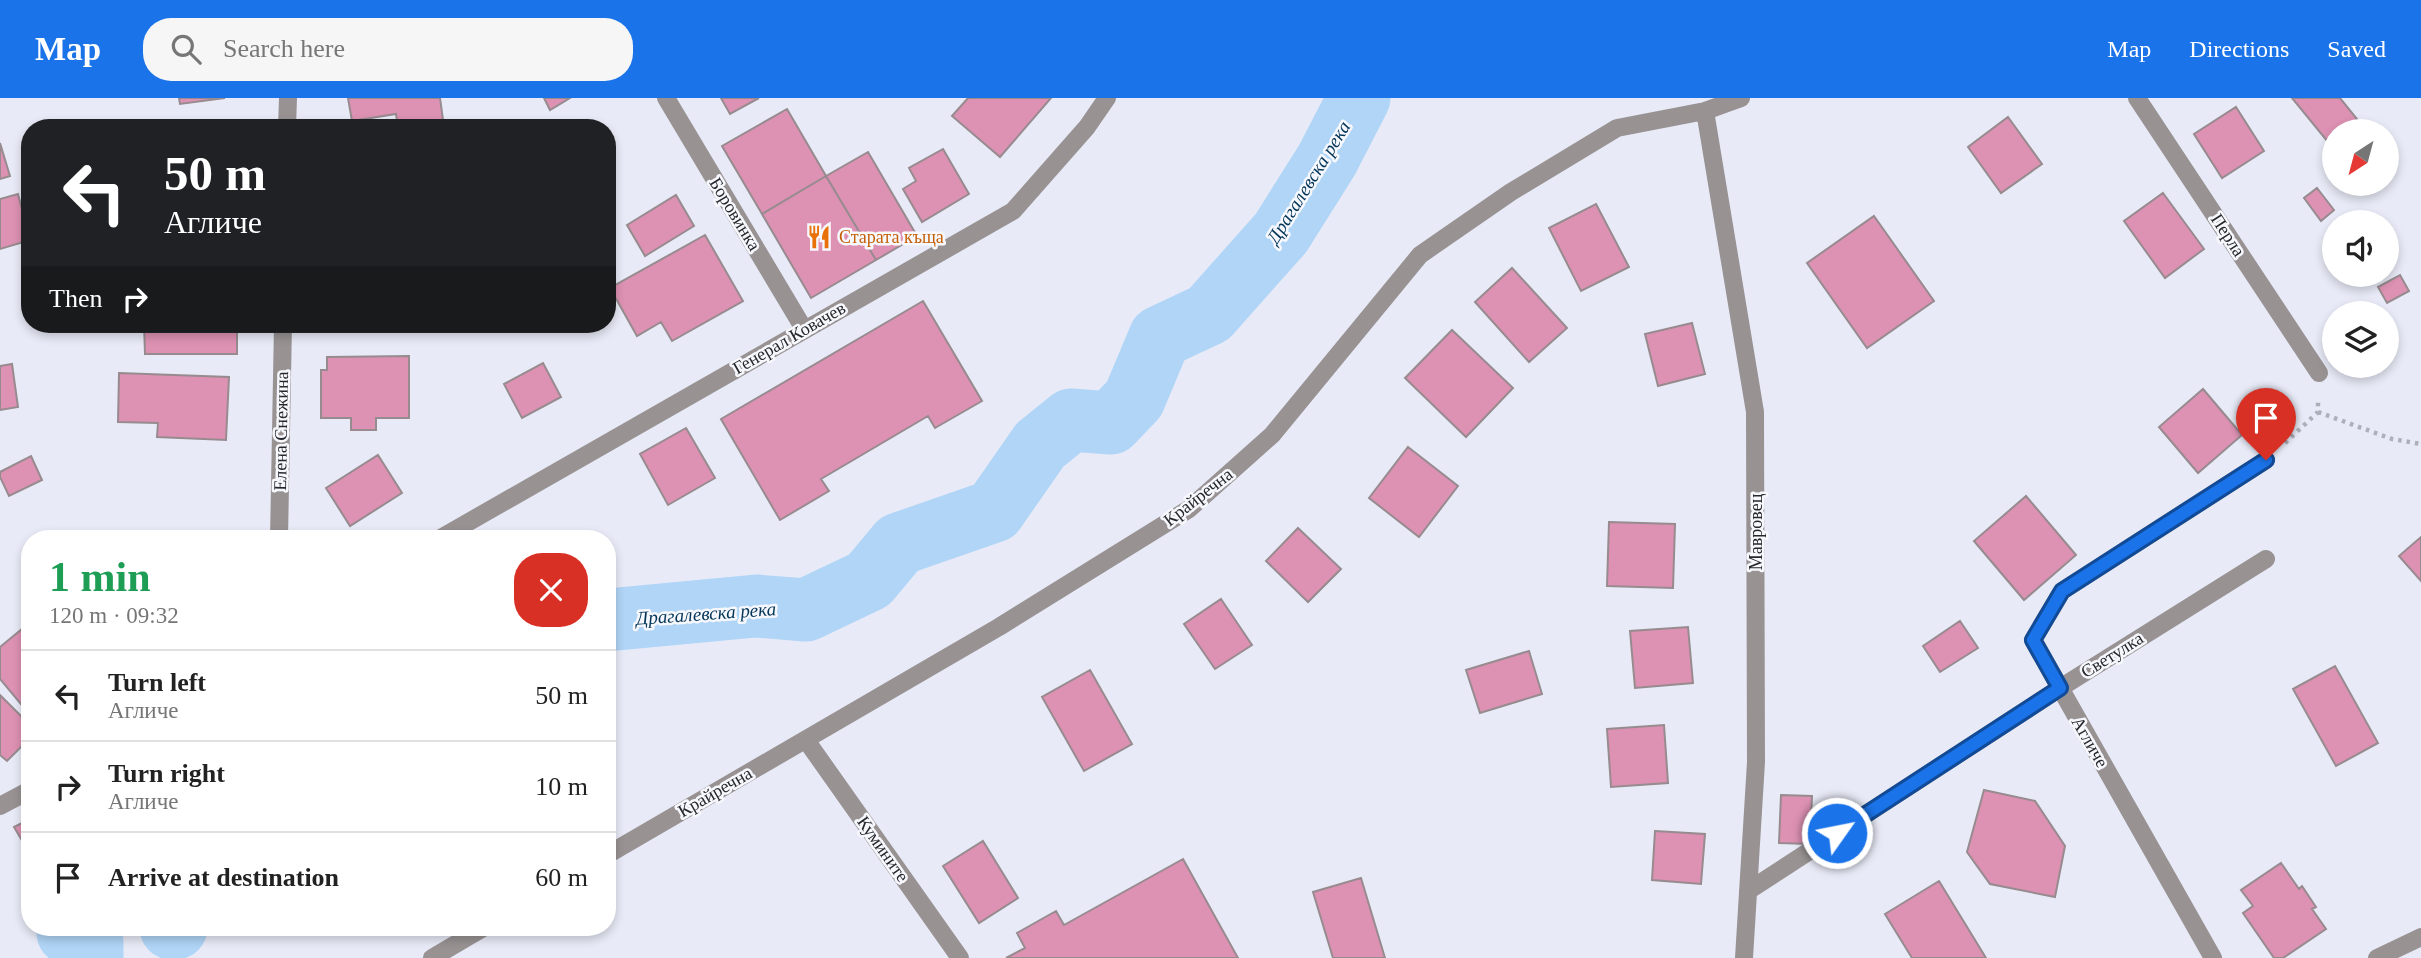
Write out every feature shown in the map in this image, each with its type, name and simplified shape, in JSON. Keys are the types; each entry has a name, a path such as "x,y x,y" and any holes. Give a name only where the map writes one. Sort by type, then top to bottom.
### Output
{"street":[{"path":"288,98 288,119"},
{"name":"Боровинка","path":"666,98 804,329"},
{"name":"Генерал Ковачев","path":"455,530 1013,211 1087,127 1107,98"},
{"name":"Крайречна","path":"616,850 999,627 1189,509 1272,435 1420,255 1511,192 1617,128 1705,111 1741,98"},
{"name":"Перла","path":"2137,98 2319,373"},
{"name":"Мавровец","path":"1705,111 1755,412 1756,762 1744,958"},
{"name":"Елена Снежина","path":"279,530 283,333"},
{"name":"Агличе","path":"2213,958 2033,640 2062,591 2266,460"},
{"name":"Светулка","path":"1748,891 2060,688 2266,559"},
{"name":"Кумините","path":"806,740 960,958"},
{"path":"0,806 21,795"},
{"path":"432,958 469,936"},
{"path":"2377,958 2421,937"}],"path":[{"path":"2266,460 2318,412 2319,373"},
{"path":"2318,412 2392,439 2421,444"}],"building":[{"path":"179,98 225,98 180,104"},
{"path":"348,98 440,98 443,119 397,119 396,114 352,119"},
{"path":"544,98 570,98 550,110"},
{"path":"721,98 759,98 730,114"},
{"path":"968,98 1051,98 1000,157 952,116"},
{"path":"2292,98 2340,98 2357,119 2322,119 2322,135"},
{"path":"2236,107 2264,151 2222,178 2194,134"},
{"path":"787,109 826,176 762,214 722,146"},
{"path":"2008,117 2042,164 2001,193 1968,147"},
{"path":"0,143 10,176 0,179"},
{"path":"943,149 969,194 922,222 903,189 916,181 909,168"},
{"path":"868,152 917,236 876,260 826,176"},
{"name":"Старата къща","path":"826,176 876,260 811,298 762,214"},
{"path":"2317,188 2334,210 2322,210 2321,221 2304,198"},
{"path":"2163,193 2204,249 2165,278 2124,221"},
{"path":"18,194 21,206 21,243 0,249 0,199"},
{"path":"676,195 694,226 645,256 627,225"},
{"path":"1596,204 1629,267 1581,291 1549,228"},
{"path":"1874,216 1934,301 1867,348 1807,263"},
{"path":"705,235 743,301 672,341 661,322 637,336 616,299 616,285"},
{"path":"1512,268 1567,328 1529,362 1475,302"},
{"path":"2399,276 2409,291 2386,301 2378,287 2399,287"},
{"path":"923,301 982,401 935,428 928,416 821,479 829,491 780,520 721,419"},
{"path":"1692,323 1705,374 1658,386 1645,334"},
{"path":"1452,330 1513,388 1466,437 1405,378"},
{"path":"144,333 237,333 237,354 145,354"},
{"path":"409,356 409,418 376,418 376,430 351,430 351,418 321,418 321,370 327,370 327,357"},
{"path":"543,363 561,397 522,418 504,384"},
{"path":"12,364 18,407 0,410 0,366"},
{"path":"119,373 229,377 226,440 157,437 158,423 118,422"},
{"path":"2203,389 2242,435 2198,473 2159,427"},
{"path":"686,428 715,478 668,505 640,454"},
{"path":"1408,447 1458,486 1419,537 1369,498"},
{"path":"378,455 402,493 350,526 326,488"},
{"path":"31,456 42,480 9,496 0,472"},
{"path":"2026,496 2076,555 2024,600 1974,541"},
{"path":"1609,522 1675,524 1673,588 1607,586"},
{"path":"1298,528 1341,569 1308,602 1266,561"},
{"path":"2421,537 2421,581 2399,556"},
{"path":"1221,599 1252,645 1215,669 1184,624"},
{"path":"1960,621 1978,648 1940,672 1923,646"},
{"path":"1688,627 1693,683 1635,688 1630,631"},
{"path":"21,630 21,704 0,679 0,647"},
{"path":"1529,651 1542,694 1480,713 1466,670"},
{"path":"2335,666 2378,743 2336,766 2293,689"},
{"path":"1090,670 1132,744 1084,771 1042,697"},
{"path":"0,695 21,716 21,747 7,761 0,755"},
{"path":"1664,725 1668,783 1611,787 1607,729"},
{"path":"1984,790 2035,801 2065,846 2055,897 1990,884 1967,852"},
{"path":"1781,795 1812,796 1810,844 1779,843"},
{"path":"21,824 21,839 14,827"},
{"path":"1655,831 1705,834 1701,884 1652,880"},
{"path":"983,841 1018,898 979,923 943,866"},
{"path":"1183,859 1238,958 1006,958 1025,948 1017,933 1056,911 1064,925"},
{"path":"2281,863 2299,889 2302,886 2316,907 2312,909 2326,929 2283,958 2274,958 2243,913 2253,906 2241,890"},
{"path":"1361,878 1385,958 1333,958 1313,892"},
{"path":"1939,881 1986,958 1912,958 1885,914"}],"waterway":[{"name":"Драгалевска река","path":"616,619 756,606 806,610 869,580 899,544 994,511 1040,445 1071,420 1111,423 1134,399 1160,337 1209,314 1281,233 1327,160 1359,98"},
{"name":"Драгалевска река","path":"76,936 92,942 92,958"}],"place":[{"name":"Старата къща","path":"819,237"}],"route":[{"path":"1837,833 2060,688 2033,640 2062,591 2266,460"}]}
